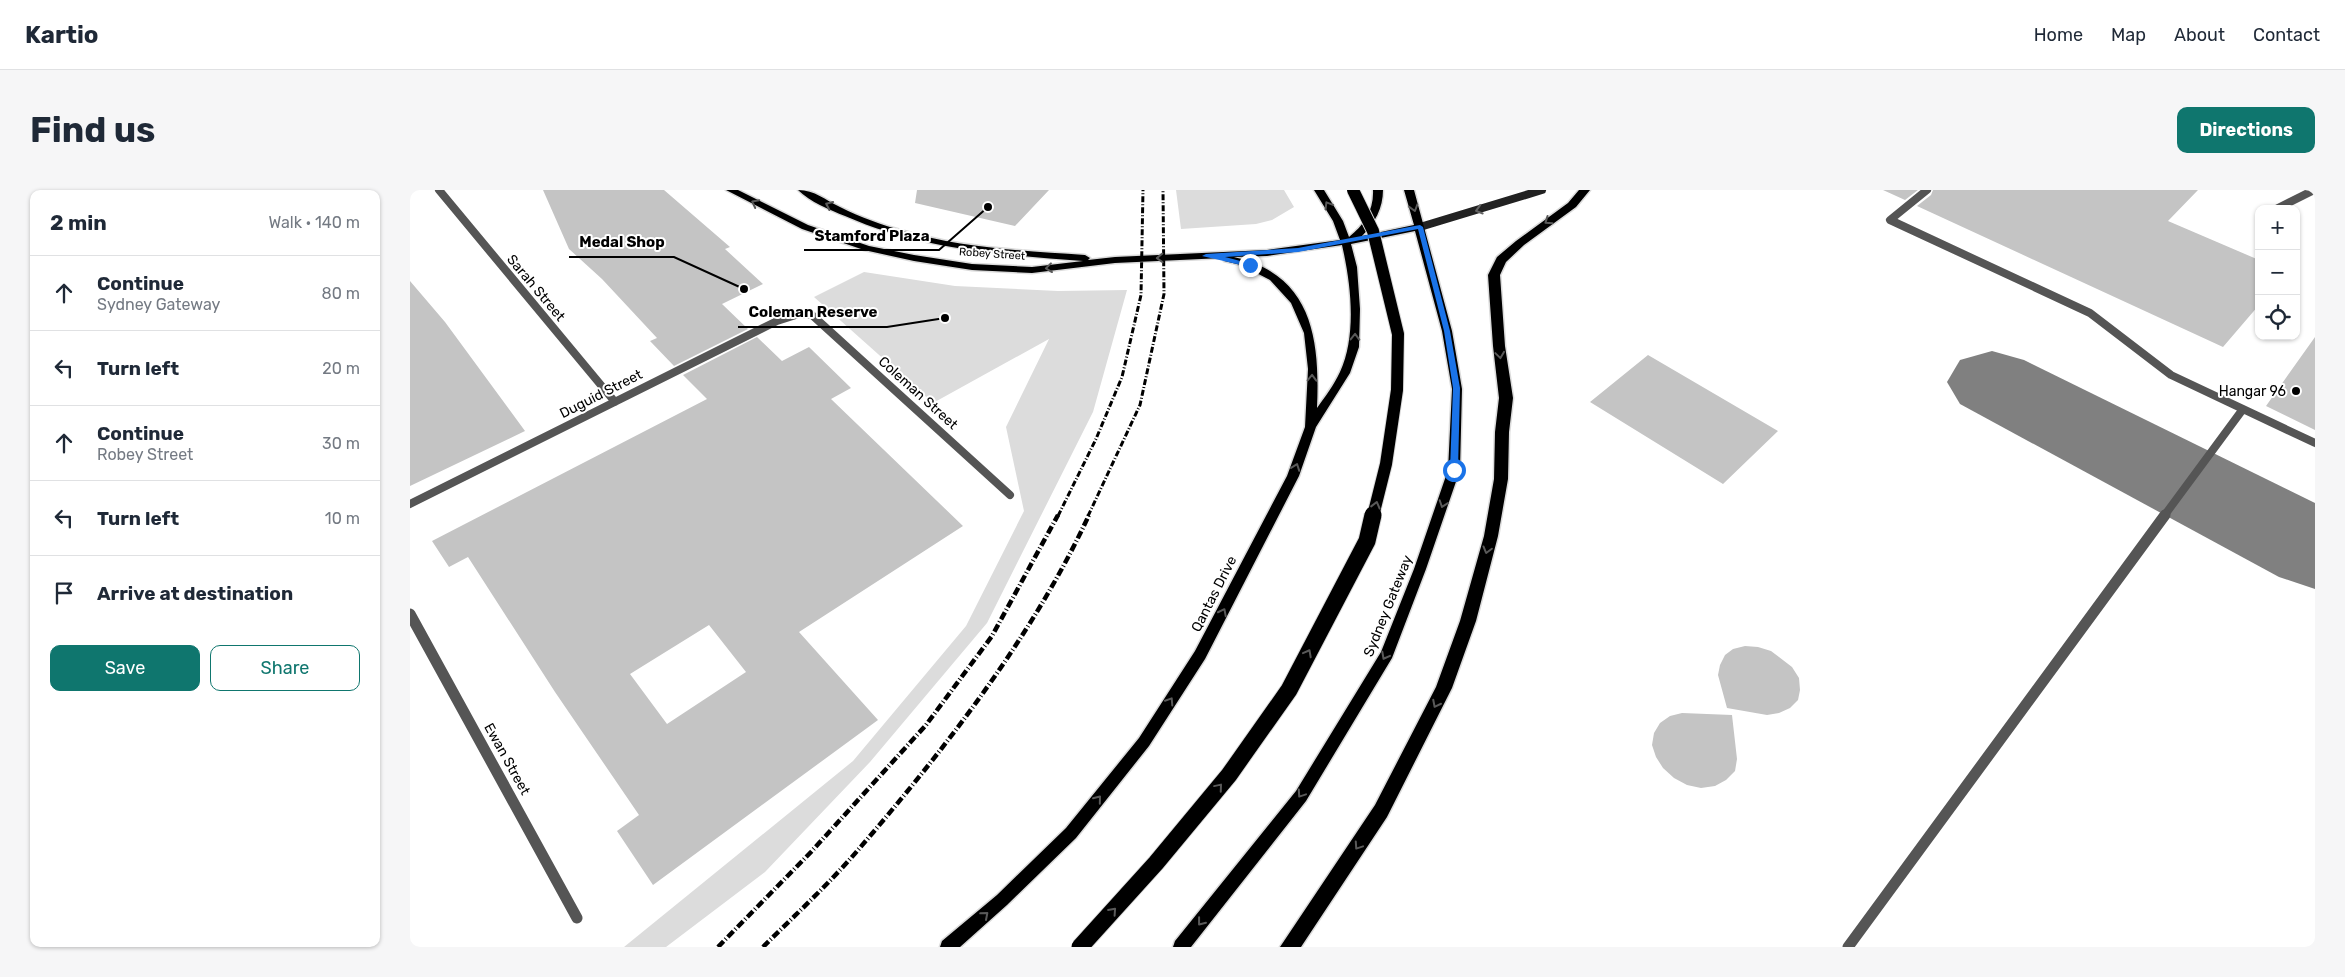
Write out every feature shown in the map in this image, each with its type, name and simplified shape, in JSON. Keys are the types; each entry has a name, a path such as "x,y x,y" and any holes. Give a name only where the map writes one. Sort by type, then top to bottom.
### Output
{"highway":[{"path":"1080,947 1156,863 1216,790 1289,690 1367,541 1386,464 1397,390 1398,334 1373,231 1353,190"},
{"path":"1290,947 1381,811 1444,688 1468,622 1491,536 1501,479 1502,432 1506,398 1499,346 1494,275 1501,260 1520,243 1572,205 1586,190"}],"main road":[{"name":"Robey Street","path":"731,190 779,215 832,237 914,258 972,267 1032,270 1115,260 1267,253 1346,242 1420,227"},
{"name":"Robey Street","path":"803,190 817,200 853,217 895,233 932,242 1001,252 1115,260"},
{"name":"Qantas Drive","path":"948,947 1002,900 1071,833 1144,742 1200,655 1293,476 1311,427 1345,373 1354,347 1353,275 1346,242 1338,221 1319,190"},
{"path":"1346,242 1354,238 1370,221 1376,207 1378,190"},
{"path":"1409,190 1420,227"},
{"name":"Sydney Gateway","path":"1181,947 1301,796 1387,654 1420,569 1454,470 1457,388 1447,331 1420,227"},
{"path":"1206,256 1233,260 1265,272 1283,286 1296,301 1303,313 1312,350 1311,427"}],"street":[{"name":"Sarah Street","path":"439,190 615,402"},
{"path":"1420,227 1542,190"},
{"path":"1927,190 1890,220 2090,313 2171,375 2315,443"},
{"path":"2284,205 2314,190"},
{"name":"Duguid Street","path":"410,504 777,321 789,316 806,313"},
{"name":"Coleman Street","path":"806,313 812,315 1010,495"},
{"path":"1848,947 2243,409"},
{"name":"Ewan Street","path":"410,614 577,918"}],"shaded area":[{"path":"1176,190 1284,190 1294,207 1272,220 1256,224 1181,229"},
{"path":"864,272 955,286 1058,291 1127,290 1093,412 987,623 870,762 765,872 666,947 624,947 853,761 966,626 1024,511 1006,427 1049,339 933,403 814,297"}],"building":[{"path":"543,190 664,190 730,247 725,249 763,284 722,304 748,329 674,366 650,341 657,338 602,279 569,249"},
{"path":"917,190 1049,190 1015,226 915,203"},
{"path":"1883,190 1918,190 1905,200"},
{"path":"1933,190 2198,190 2168,221 2255,258 2255,310 2223,347 1917,206 1931,195"},
{"path":"410,281 445,322 525,431 410,486"},
{"path":"757,337 782,361 809,347 851,388 831,399 963,526 799,632 878,720 653,885 617,831 639,815 555,692 468,557 449,567 432,541 707,399 683,375","holes":["709,625 746,672 667,724 630,674"]},
{"name":"Hangar 96","path":"2315,337 2315,430 2266,406"},
{"path":"1648,355 1778,431 1723,484 1590,402"},
{"path":"1745,646 1771,651 1792,667 1799,678 1800,690 1798,700 1790,708 1779,713 1767,715 1727,708 1718,675 1720,665 1725,655 1733,649"},
{"path":"1682,713 1732,715 1737,759 1735,771 1726,780 1715,786 1701,788 1687,785 1674,778 1663,768 1656,757 1652,745 1654,733 1660,723 1670,716"}],"taxiway":[{"path":"1992,382 2315,549"}],"railway":[{"path":"1058,516 1096,439 1122,377 1141,295 1143,190"},
{"path":"1088,516 1140,405 1164,294 1163,190"},
{"path":"718,947 811,852 926,725 992,636 1058,515"},
{"path":"763,947 847,863 891,812 955,732 1014,648 1042,604 1067,560 1089,515"}],"place":[{"name":"Stamford Plaza","path":"988,207"},
{"name":"Medal Shop","path":"744,289"},
{"name":"Coleman Reserve","path":"945,318"},
{"name":"Hangar 96","path":"2296,391"}],"route":[{"path":"1250,265 1206,256 1298,250 1420,227 1447,331 1457,388 1454,470"}]}
